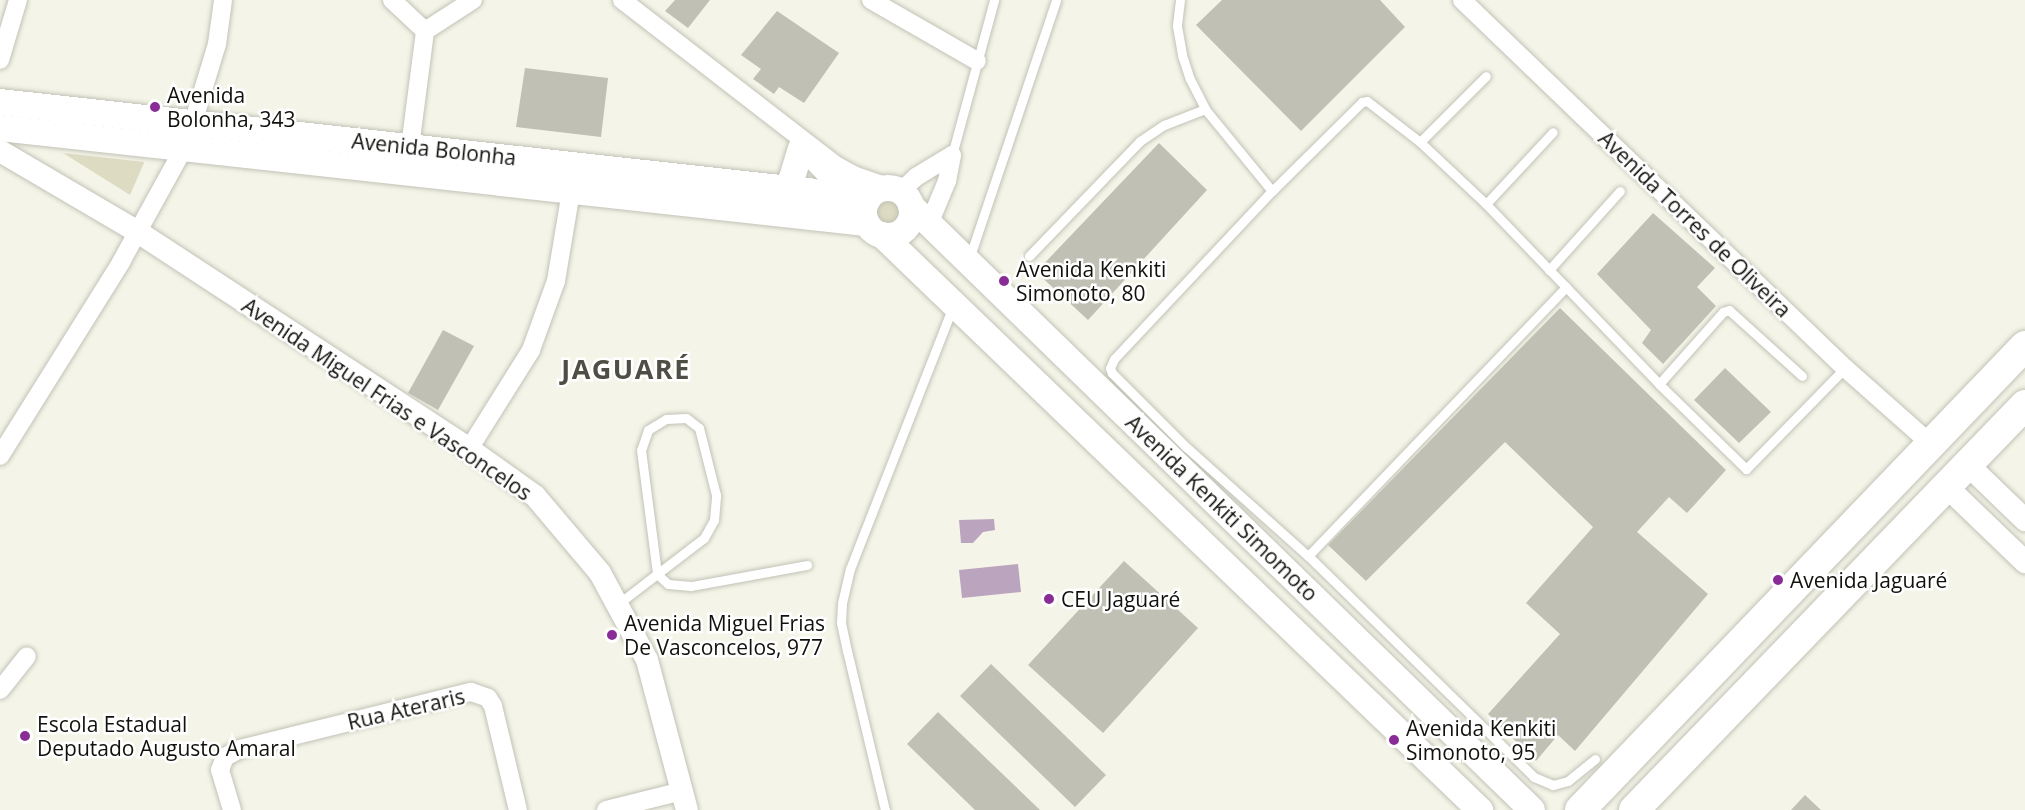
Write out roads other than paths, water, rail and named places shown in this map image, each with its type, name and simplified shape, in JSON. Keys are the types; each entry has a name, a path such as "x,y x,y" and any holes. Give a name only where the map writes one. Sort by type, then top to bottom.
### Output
{"highway":[{"path":"1580,810 2025,346"},
{"path":"1634,810 2025,405"}],"main road":[{"name":"Avenida Bolonha","path":"0,102 784,188 884,206"},
{"name":"Avenida Bolonha","path":"0,128 571,191 884,206"},
{"path":"784,188 791,181 794,138"},
{"name":"Avenida Kenkiti Simomoto","path":"884,206 929,224 1533,810"},
{"name":"Avenida Kenkiti Simomoto","path":"884,206 954,304 1480,810"},
{"path":"1155,496 1182,470"}],"street":[{"path":"0,60 18,0"},
{"path":"194,123 217,44 223,0"},
{"path":"392,0 425,31"},
{"path":"410,147 425,31 473,0"},
{"path":"622,0 794,138 848,173 884,206 916,177 952,155"},
{"path":"871,0 977,61"},
{"name":"Avenida Torres de Oliveira","path":"1462,0 1845,368 1931,444"},
{"path":"0,456 138,232 184,148"},
{"name":"Avenida Miguel Frias e Vasconcelos","path":"0,152 138,232 469,449 535,496 600,573 647,660 685,801"},
{"path":"929,224 947,181 952,155"},
{"path":"469,449 531,350 556,281 571,191"},
{"path":"1967,464 2025,520"},
{"path":"1946,486 2025,562"},
{"path":"0,690 27,656"},
{"name":"Rua Ateraris","path":"232,810 220,770 225,757 240,749 471,692 488,698 493,706 518,810"},
{"path":"606,810 685,801"}],"lane":[{"path":"952,155 994,0"},
{"path":"968,262 1056,0"},
{"path":"1180,0 1177,26 1182,55 1190,79 1205,109 1272,191"},
{"path":"1420,142 1486,76"},
{"path":"1595,759 1568,781 1553,785 1534,777 1308,556 1186,447 1112,374 1110,368 1114,358 1272,191 1363,101 1368,102 1420,142 1486,204 1659,384 1746,469 1845,368"},
{"path":"1029,256 1140,141 1164,125 1205,109"},
{"path":"1486,204 1554,132"},
{"path":"1549,270 1620,191"},
{"path":"1308,556 1566,287"},
{"path":"885,810 845,642 842,603 850,569 954,304"},
{"path":"1659,384 1725,310 1729,310 1803,376"},
{"path":"618,604 657,574 704,538 714,520 716,495 699,428 686,418 666,419 648,430 640,450 657,574 668,584 690,586 807,566"}],"place":[{"name":"Avenida Bolonha, 343","path":"155,107"},
{"name":"Avenida Kenkiti Simonoto, 80","path":"1004,281"},
{"name":"Avenida Jaguaré","path":"1778,580"},
{"name":"CEU Jaguaré","path":"1049,599"},
{"name":"Avenida Miguel Frias De Vasconcelos, 977","path":"612,635"},
{"name":"Escola Estadual Deputado Augusto Amaral","path":"25,736"},
{"name":"Avenida Kenkiti Simonoto, 95","path":"1394,740"}],"district":[{"name":"JAGUARÉ","path":"626,369"}]}
